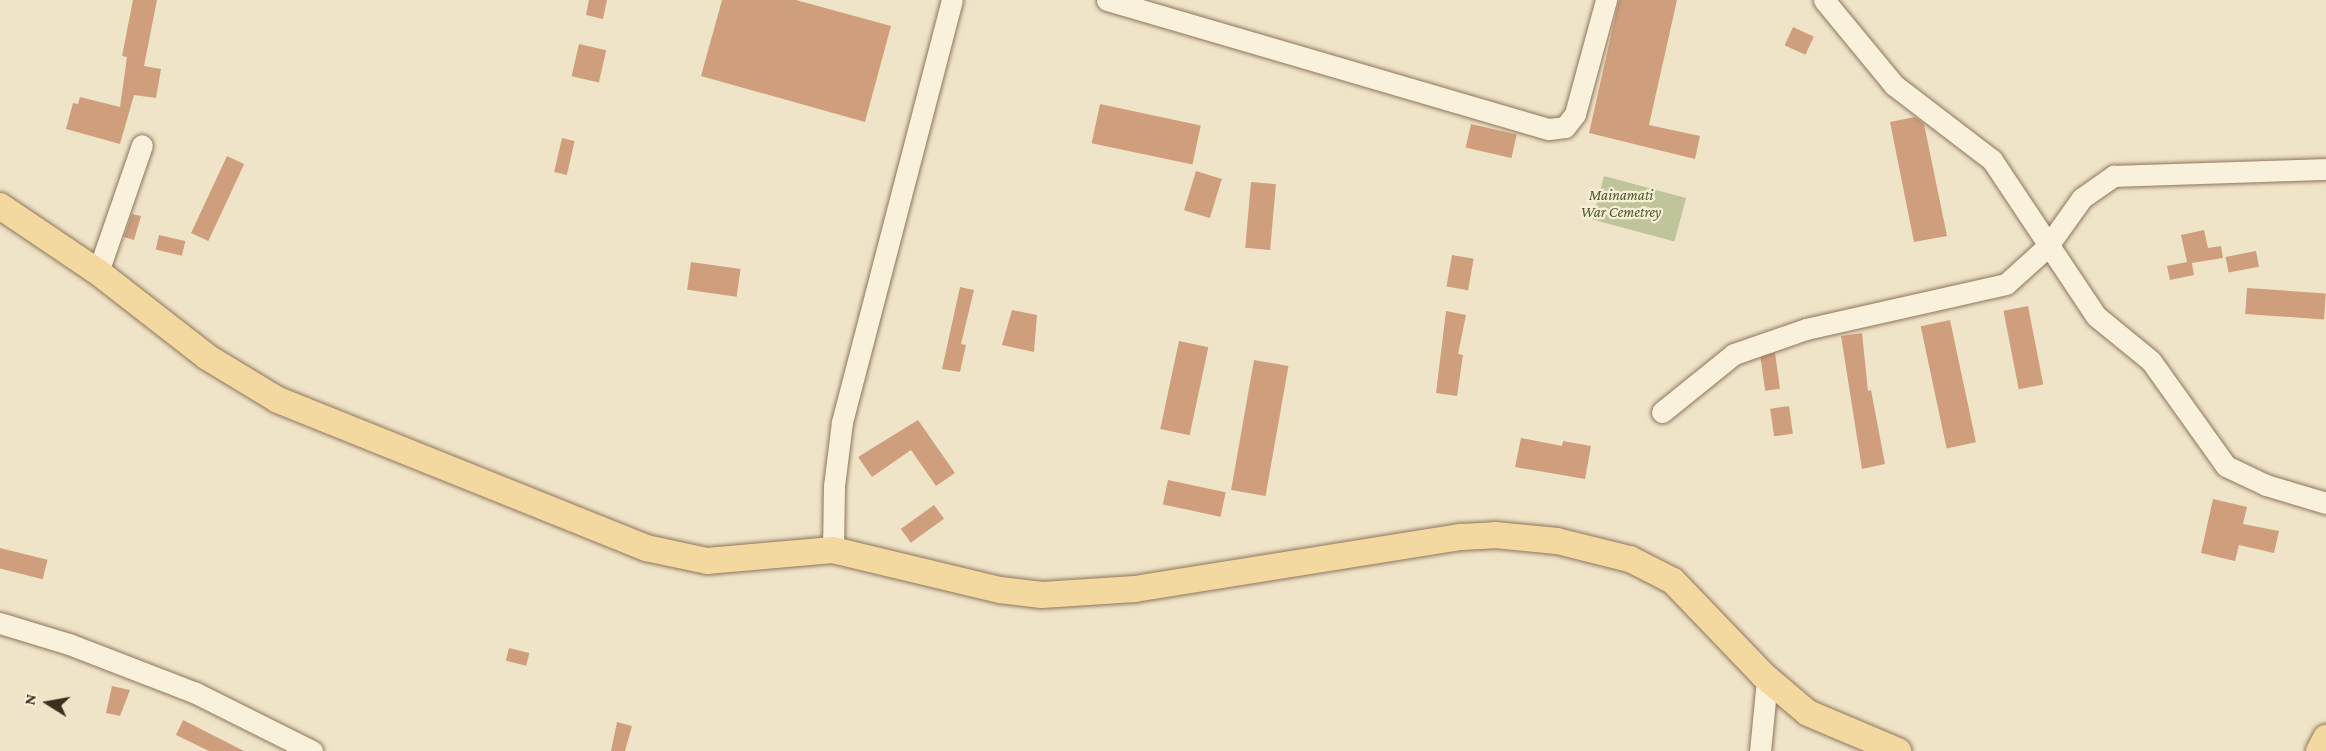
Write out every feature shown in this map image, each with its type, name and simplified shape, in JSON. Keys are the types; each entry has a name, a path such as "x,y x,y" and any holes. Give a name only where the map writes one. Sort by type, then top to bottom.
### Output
{"main road":[{"path":"0,207 98,272 207,357 278,400 646,548 707,561 832,550 1000,590 1042,595 1135,589 1461,537 1495,535 1557,541 1630,559 1673,581 1767,678 1808,713 1898,751"},
{"path":"2304,751 2317,751 2326,738"}],"street":[{"path":"832,550 834,486 842,422 952,0"},
{"path":"1107,0 1549,129 1565,127 1575,114 1606,0"},
{"path":"1824,0 1894,85 1992,160 2050,243 2096,316 2151,361 2226,466 2266,485 2326,503"},
{"path":"98,272 142,145"},
{"path":"1662,411 1734,354 1806,329 2006,284 2050,243 2082,198 2114,176 2326,169"},
{"path":"0,623 69,644 196,693 312,751"},
{"path":"1760,751 1767,678"}],"green space":[{"name":"Mainamati War Cemetrey","path":"1604,176 1686,198 1674,241 1592,219"}],"building":[{"path":"133,0 157,0 144,66 161,69 156,98 134,95 120,144 66,129 73,103 78,104 80,97 120,107 127,57 122,56"},
{"path":"589,0 607,0 603,19 586,15"},
{"path":"722,0 796,0 891,26 865,122 701,76"},
{"path":"1619,0 1677,0 1649,125 1700,136 1695,159 1589,133"},
{"path":"1793,27 1814,37 1805,55 1785,45"},
{"path":"579,44 606,50 599,82 572,76"},
{"path":"1100,104 1201,125 1192,165 1092,143"},
{"path":"1915,117 1924,124 1947,236 1914,242 1890,122"},
{"path":"1471,124 1517,135 1511,158 1466,147"},
{"path":"562,138 575,141 567,175 554,172"},
{"path":"227,156 244,164 208,241 191,233"},
{"path":"1196,171 1222,179 1210,218 1184,210"},
{"path":"1251,182 1276,184 1270,250 1245,248"},
{"path":"132,214 141,216 134,240 124,237"},
{"path":"2204,230 2208,248 2221,246 2223,258 2192,263 2194,275 2170,280 2167,266 2187,262 2181,235"},
{"path":"159,235 185,241 182,256 156,250"},
{"path":"2256,251 2259,267 2229,273 2226,257"},
{"path":"1452,255 1474,259 1468,290 1446,287"},
{"path":"691,262 741,269 737,297 687,290"},
{"path":"960,287 974,290 961,344 966,345 960,372 942,369"},
{"path":"2247,288 2326,294 2324,319 2245,314"},
{"path":"2028,306 2043,385 2019,389 2003,311"},
{"path":"1012,310 1037,315 1034,352 1002,345"},
{"path":"1446,311 1466,315 1458,354 1463,355 1457,396 1436,393"},
{"path":"1950,320 1976,442 1947,449 1921,326"},
{"path":"1862,333 1868,391 1871,390 1885,464 1862,469 1841,336"},
{"path":"1179,341 1208,347 1190,435 1160,429"},
{"path":"1775,353 1780,389 1765,391 1760,355"},
{"path":"1254,360 1288,366 1266,496 1231,490"},
{"path":"1789,406 1793,434 1774,436 1770,409"},
{"path":"918,420 955,473 936,486 911,450 872,477 858,457"},
{"path":"1521,438 1562,446 1563,441 1591,446 1585,479 1515,467"},
{"path":"1168,480 1226,492 1221,517 1163,504"},
{"path":"2213,499 2247,507 2243,524 2279,531 2274,553 2239,545 2235,561 2201,553"},
{"path":"934,505 944,519 911,543 901,529"},
{"path":"0,548 48,560 43,579 0,569"},
{"path":"509,648 529,653 526,666 506,661"},
{"path":"112,686 130,690 120,716 106,713"},
{"path":"183,720 244,751 209,751 176,735"},
{"path":"617,722 632,726 625,751 611,751"}]}
